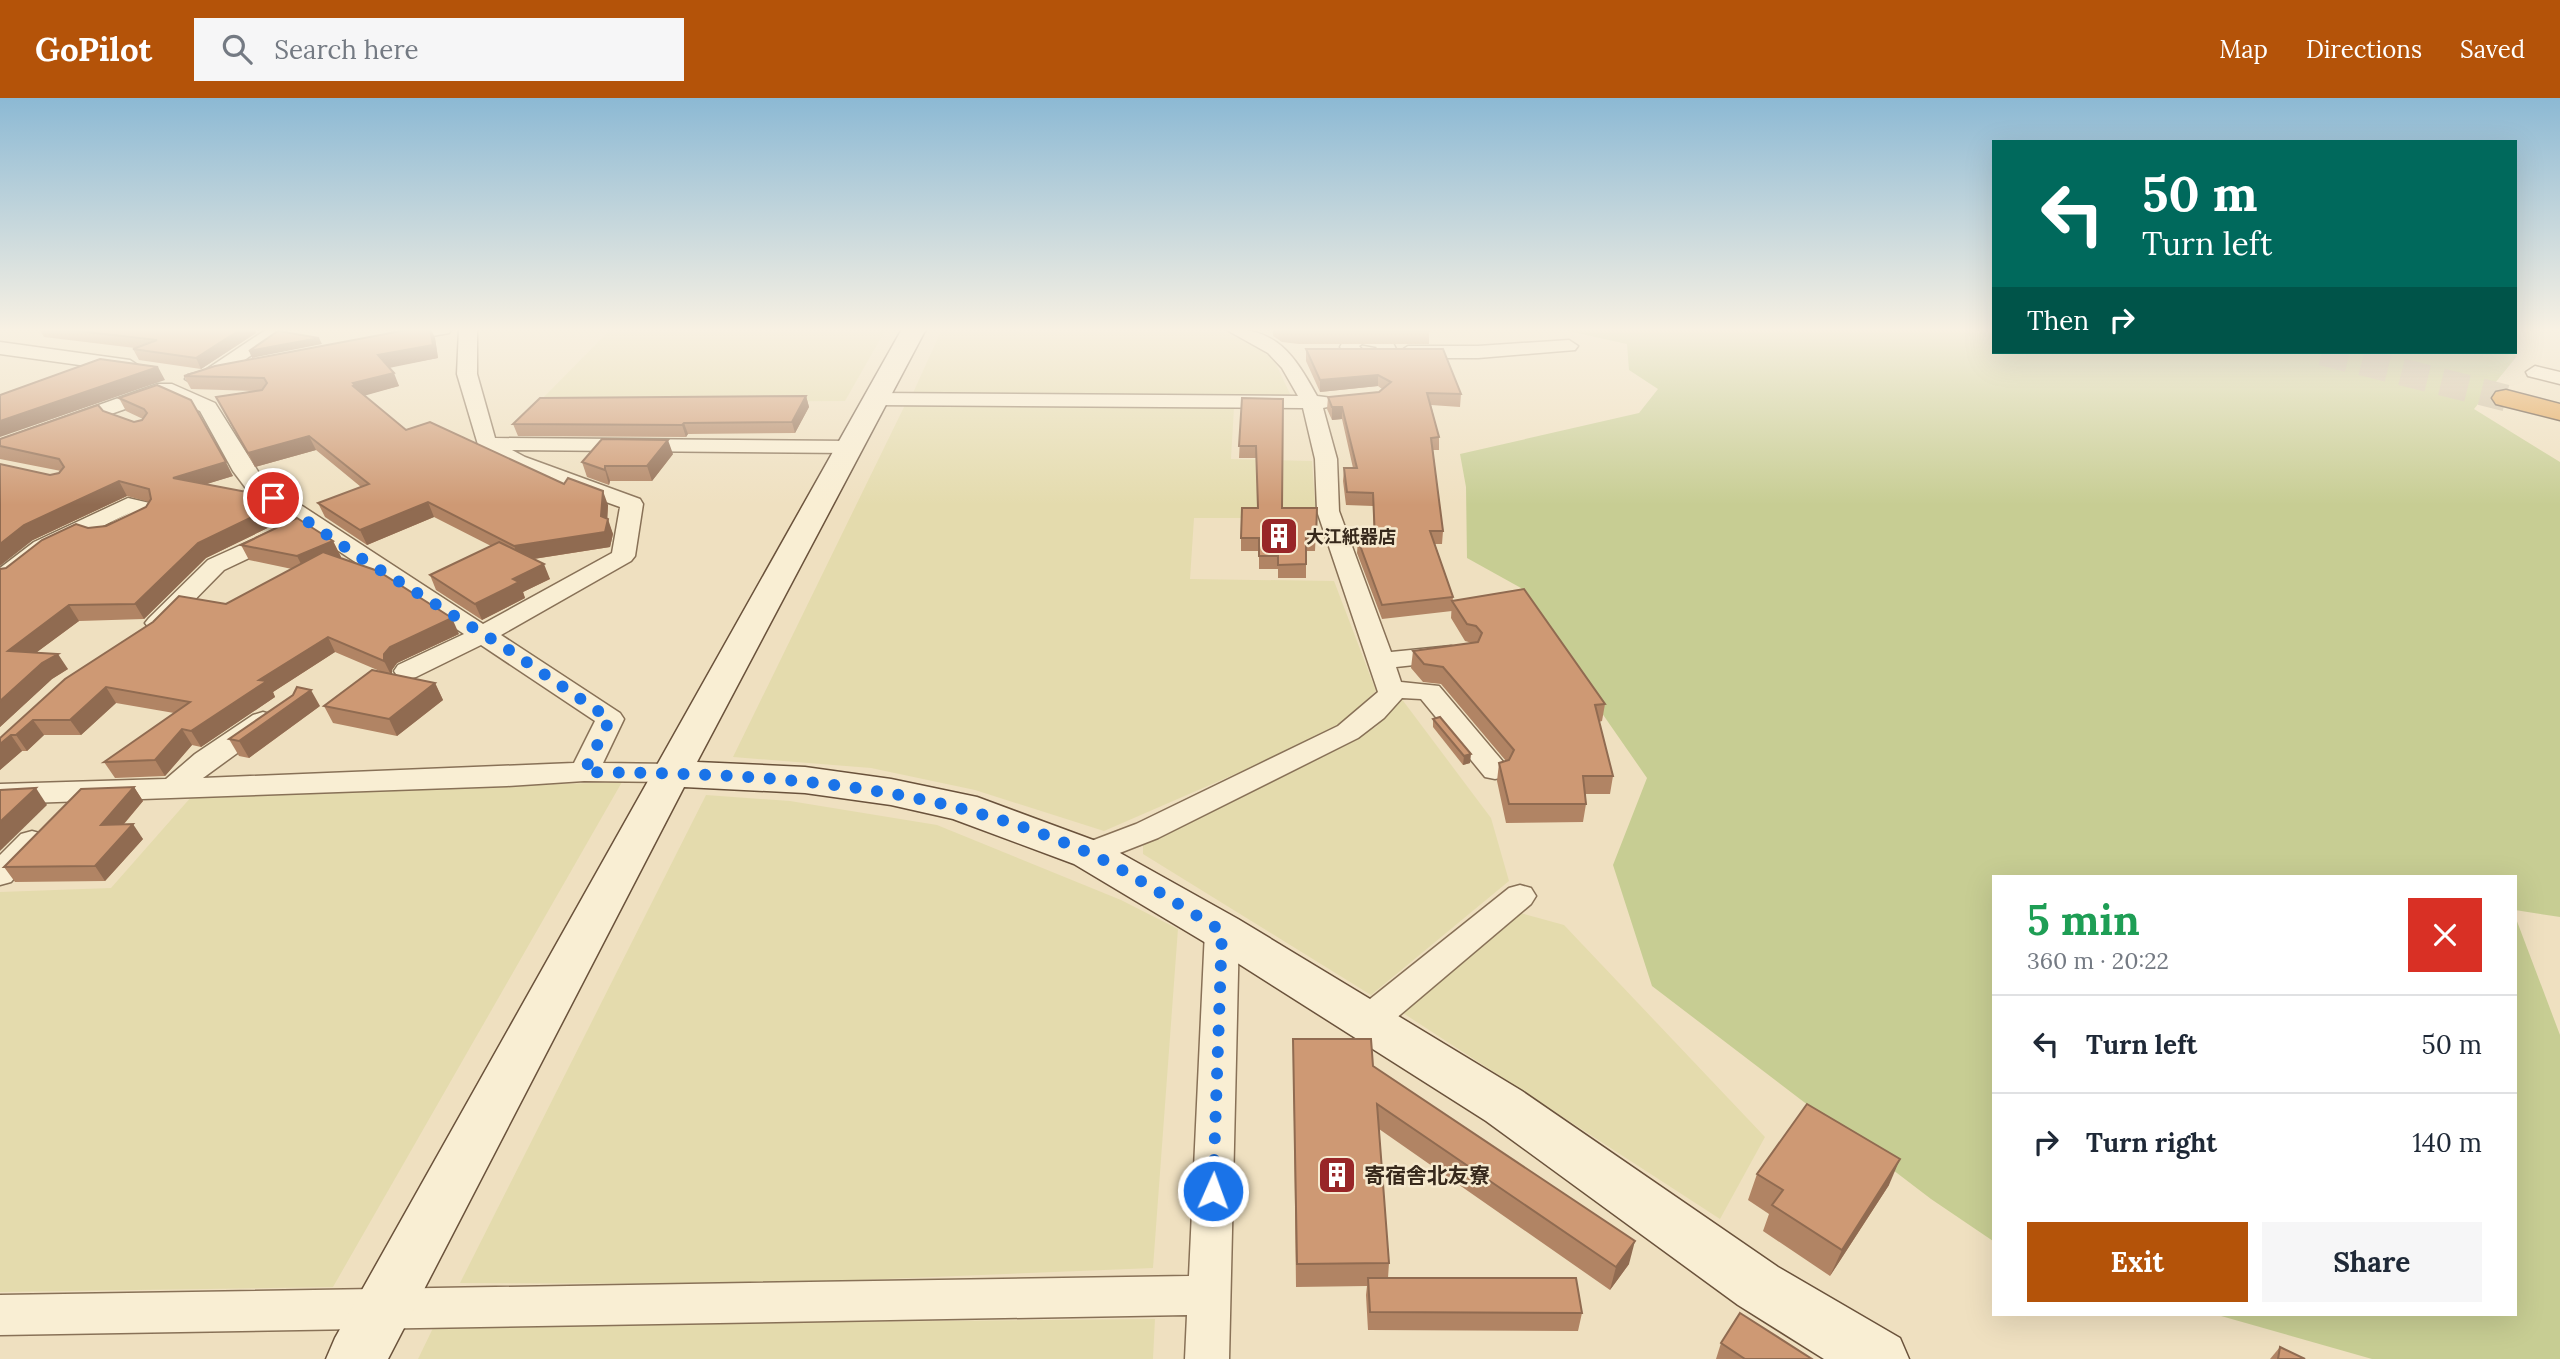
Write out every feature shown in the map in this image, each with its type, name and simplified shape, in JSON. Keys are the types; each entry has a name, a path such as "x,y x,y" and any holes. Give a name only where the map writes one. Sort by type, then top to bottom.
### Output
{"highway":[{"path":"2560,405 2508,395 2560,412"}],"street":[{"path":"0,447 120,417 147,388"},
{"path":"175,388 208,407 244,471 256,486 610,719 584,772"},
{"path":"407,671 484,634 622,556 632,504 517,462 486,444 471,388"},
{"path":"356,1359 671,773 882,388"},
{"path":"1090,854 1147,831 1348,732 1374,712 1392,693 1328,511 1326,459 1311,402 1303,388"},
{"path":"876,399 1347,400"},
{"path":"197,403 226,400"},
{"path":"486,444 850,447"},
{"path":"0,576 5,576 42,547 128,505 146,509 145,514 107,534 96,534"},
{"path":"140,637 151,630 216,565 306,521"},
{"path":"1380,661 1465,652"},
{"path":"1391,689 1429,692 1495,770"},
{"path":"174,788 205,760 290,703"},
{"path":"0,794 584,772 671,773 805,780 891,792 962,807 1090,854 1222,931 1504,1106 1758,1286 1879,1359"},
{"path":"0,874 81,792"},
{"path":"1368,1021 1520,896"},
{"path":"1207,1359 1222,931"},
{"path":"0,1315 1209,1296"}],"shaded area":[{"path":"553,388 852,388 845,401 538,403"},
{"path":"915,388 1287,388 1292,398 912,395"},
{"path":"905,405 1234,407 1231,459 1312,461 1316,518 1194,518 1190,579 1334,581 1376,691 1343,722 1242,771 1104,831 975,790 871,768 733,757"},
{"path":"1401,698 1491,818 1509,881 1371,995 1143,854 1143,844 1376,727"},
{"path":"622,782 333,1287 0,1292 0,892 111,888 192,796"},
{"path":"706,795 790,801 937,825 1121,900 1178,929 1153,1268 762,1284 460,1283"},
{"path":"1517,912 1564,925 1765,1137 1720,1219 1403,1013"},
{"path":"1155,1319 1153,1359 418,1359 434,1326"}],"green space":[{"path":"1656,388 2491,388 2474,409 2560,462 2560,917 2517,910 2517,875 1992,875 1992,1240 1931,1199 1652,986 1613,865 1647,778 1572,670 1521,588 1467,558 1466,487 1460,454 1639,413 1658,389"},
{"path":"2517,921 2560,1035 2560,1359 2372,1359 2221,1316 2517,1316"}],"building":[{"path":"20,388 97,388 0,421 0,395"},
{"path":"149,388 163,388 191,400 226,462 173,478 262,495 277,505 198,543 135,604 69,605 8,651 58,654 42,663 0,701 0,569 6,568 42,540 76,524 88,528 106,526 146,507 151,499 149,489 119,481 24,525 0,544 0,464 50,475 59,473 64,467 59,459 0,446 0,439 98,405 103,411 134,422 142,420 147,413 144,409 119,398"},
{"path":"264,388 355,388 406,430 430,422 564,484 568,478 603,491 601,516 608,519 605,532 514,546 428,502 360,530 318,503 369,484 309,436 248,453 216,397"},
{"path":"1384,388 1459,388 1461,394 1427,393 1439,437 1431,438 1443,531 1430,531 1453,597 1382,605 1358,540 1375,539 1373,493 1347,492 1344,468 1357,468 1342,407 1332,407 1328,397 1379,392"},
{"path":"806,396 792,422 682,425 513,424 540,398"},
{"path":"1242,398 1283,399 1282,508 1317,508 1316,538 1306,538 1306,564 1278,565 1278,556 1259,556 1259,538 1241,538 1242,508 1258,508 1256,446 1239,446"},
{"path":"602,439 668,440 647,466 605,466 605,470 582,462"},
{"path":"297,518 333,541 297,556 241,545"},
{"path":"499,542 544,564 513,579 519,582 475,604 430,575"},
{"path":"323,552 378,571 452,618 390,647 384,654 384,661 328,637 259,680 267,681 191,731 182,729 155,760 104,762 190,702 106,687 70,720 33,720 16,735 11,735 0,744 0,738 65,679 153,622 179,596 226,604"},
{"path":"1524,589 1605,704 1595,705 1613,776 1583,776 1586,804 1509,804 1499,763 1509,760 1514,750 1443,667 1424,664 1413,651 1478,642 1482,633 1476,626 1467,624 1452,601"},
{"path":"372,670 435,683 389,719 324,706"},
{"path":"297,687 311,690 239,741 229,739 293,695"},
{"path":"1440,717 1471,754 1464,756 1433,719"},
{"path":"134,787 101,825 133,824 95,866 4,867 81,789"},
{"path":"36,788 0,822 0,790"},
{"path":"1293,1039 1371,1039 1373,1066 1635,1241 1616,1267 1377,1104 1389,1263 1297,1264"},
{"path":"1807,1104 1900,1159 1842,1250 1772,1205 1783,1190 1757,1174"},
{"path":"1368,1278 1576,1278 1582,1313 1370,1312"},
{"path":"1740,1313 1812,1359 1745,1359 1721,1343"},
{"path":"2280,1347 2305,1359 2278,1359"}],"tunnel":[{"path":"2465,388 2506,398"}],"place":[{"name":"大江紙器店","path":"1279,536"},
{"name":"寄宿舎北友寮","path":"1337,1175"}],"route":[{"path":"273,498 361,558 506,648 610,719 584,772 671,773 805,780 891,792 962,807 1090,854 1222,931 1213,1191"}]}
